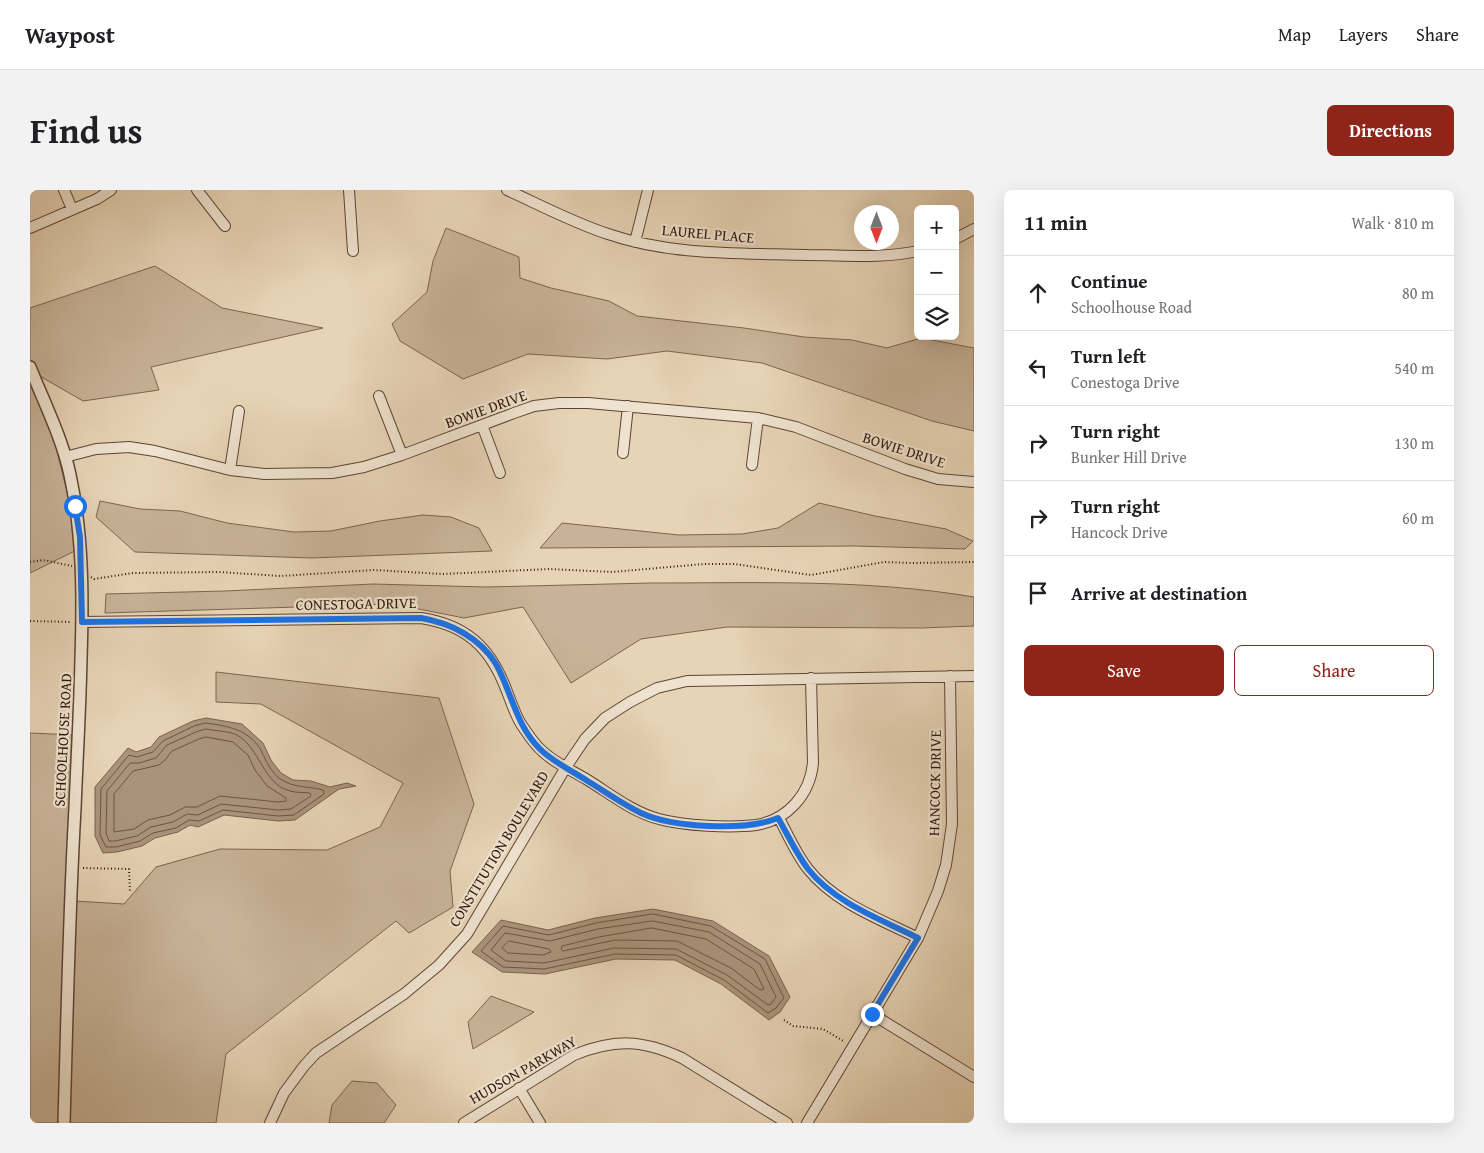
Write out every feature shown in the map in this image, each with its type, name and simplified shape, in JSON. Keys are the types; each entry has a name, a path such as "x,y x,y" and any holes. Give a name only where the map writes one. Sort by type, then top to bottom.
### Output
{"street":[{"path":"64,190 72,209"},
{"path":"30,228 111,190"},
{"path":"197,190 225,226"},
{"path":"349,190 353,251"},
{"name":"LAUREL PLACE","path":"507,190 608,234 635,242 685,250 723,253 871,256 914,254"},
{"path":"635,242 648,190"},
{"path":"959,237 974,229"},
{"name":"SCHOOLHOUSE ROAD","path":"30,366 70,474 80,537 82,572 78,755 64,1123"},
{"path":"379,396 402,455"},
{"name":"BOWIE DRIVE","path":"65,457 96,450 129,447 155,451 230,470 264,474 332,473 364,467 402,455 534,406 560,403 588,403 758,418 796,427 889,463 938,479 974,482"},
{"path":"623,453 628,406"},
{"path":"230,470 239,411"},
{"path":"752,465 758,418"},
{"path":"482,425 500,473"},
{"name":"CONESTOGA DRIVE","path":"82,622 413,618 440,622 467,635 488,653 496,664 521,724 540,749 640,812 658,819 685,824 734,826 766,823 778,818 792,808 812,776 811,678"},
{"name":"HANCOCK DRIVE","path":"807,1123 918,938 938,891 950,841 952,808 950,676"},
{"name":"CONSTITUTION BOULEVARD","path":"270,1123 284,1093 316,1053 404,994 439,965 466,934 566,767 585,739 605,718 630,702 657,688 687,681 974,676"},
{"path":"778,818 807,868 820,882 855,906 918,938"},
{"path":"872,1014 974,1077"},
{"name":"HUDSON PARKWAY","path":"464,1123 574,1055 611,1044 644,1044 682,1058 787,1123"},
{"path":"519,1088 540,1123"}],"path":[{"path":"30,562 43,560 70,566 94,579 142,573 218,572 281,576 374,570 443,574 548,569 612,572 704,564 734,564 811,575 884,562 974,562"},
{"path":"30,621 82,622"},
{"path":"73,867 129,869 130,892"},
{"path":"784,1020 793,1026 823,1029 847,1044"}],"shaded area":[{"path":"446,228 519,257 520,278 551,288 609,301 637,316 804,337 852,340 887,348 914,340 932,340 974,348 974,431 932,421 762,363 667,351 607,359 528,354 463,379 400,341 392,324 427,292 433,261"},
{"path":"155,266 222,308 323,328 151,367 159,390 83,401 38,375 81,548 30,573 30,308"},
{"path":"100,501 140,509 180,511 227,523 294,532 331,531 423,515 451,517 479,528 492,551 311,558 135,552 96,517"},
{"path":"819,503 875,516 946,529 973,541 965,549 854,546 540,548 562,523 679,535 742,534 778,528"},
{"path":"651,583 813,583 934,591 974,597 974,626 921,628 727,627 641,639 571,683 523,607 464,618 394,604 105,613 106,594 373,584 486,587"},
{"path":"216,672 439,698 474,804 450,871 453,907 409,933 396,921 226,1054 216,1123 30,1123 30,733 77,735 74,901 124,904 156,867 220,849 327,850 380,827 403,783 261,704 216,702"},
{"path":"491,996 534,1012 473,1049 468,1022"},
{"path":"352,1081 377,1083 396,1105 384,1123 329,1123 332,1105"}],"water":[{"path":"206,718 242,724 263,743 271,760 281,773 293,780 311,781 330,787 347,783 356,786 339,789 295,820 278,821 224,815 198,827 190,825 178,832 155,838 142,846 103,853 95,836 95,787 128,748 136,752 151,747 159,737 193,721"},
{"path":"653,909 713,921 769,956 790,997 780,1012 769,1020 721,984 675,960 616,959 545,974 502,972 472,952 501,920 548,930 595,918"}],"route":[{"path":"75,506 82,566 82,622 421,618 434,620 458,629 477,642 488,653 496,664 521,724 540,749 640,812 658,819 685,824 753,825 766,823 778,818 807,868 820,882 855,906 918,938 872,1014"}]}
